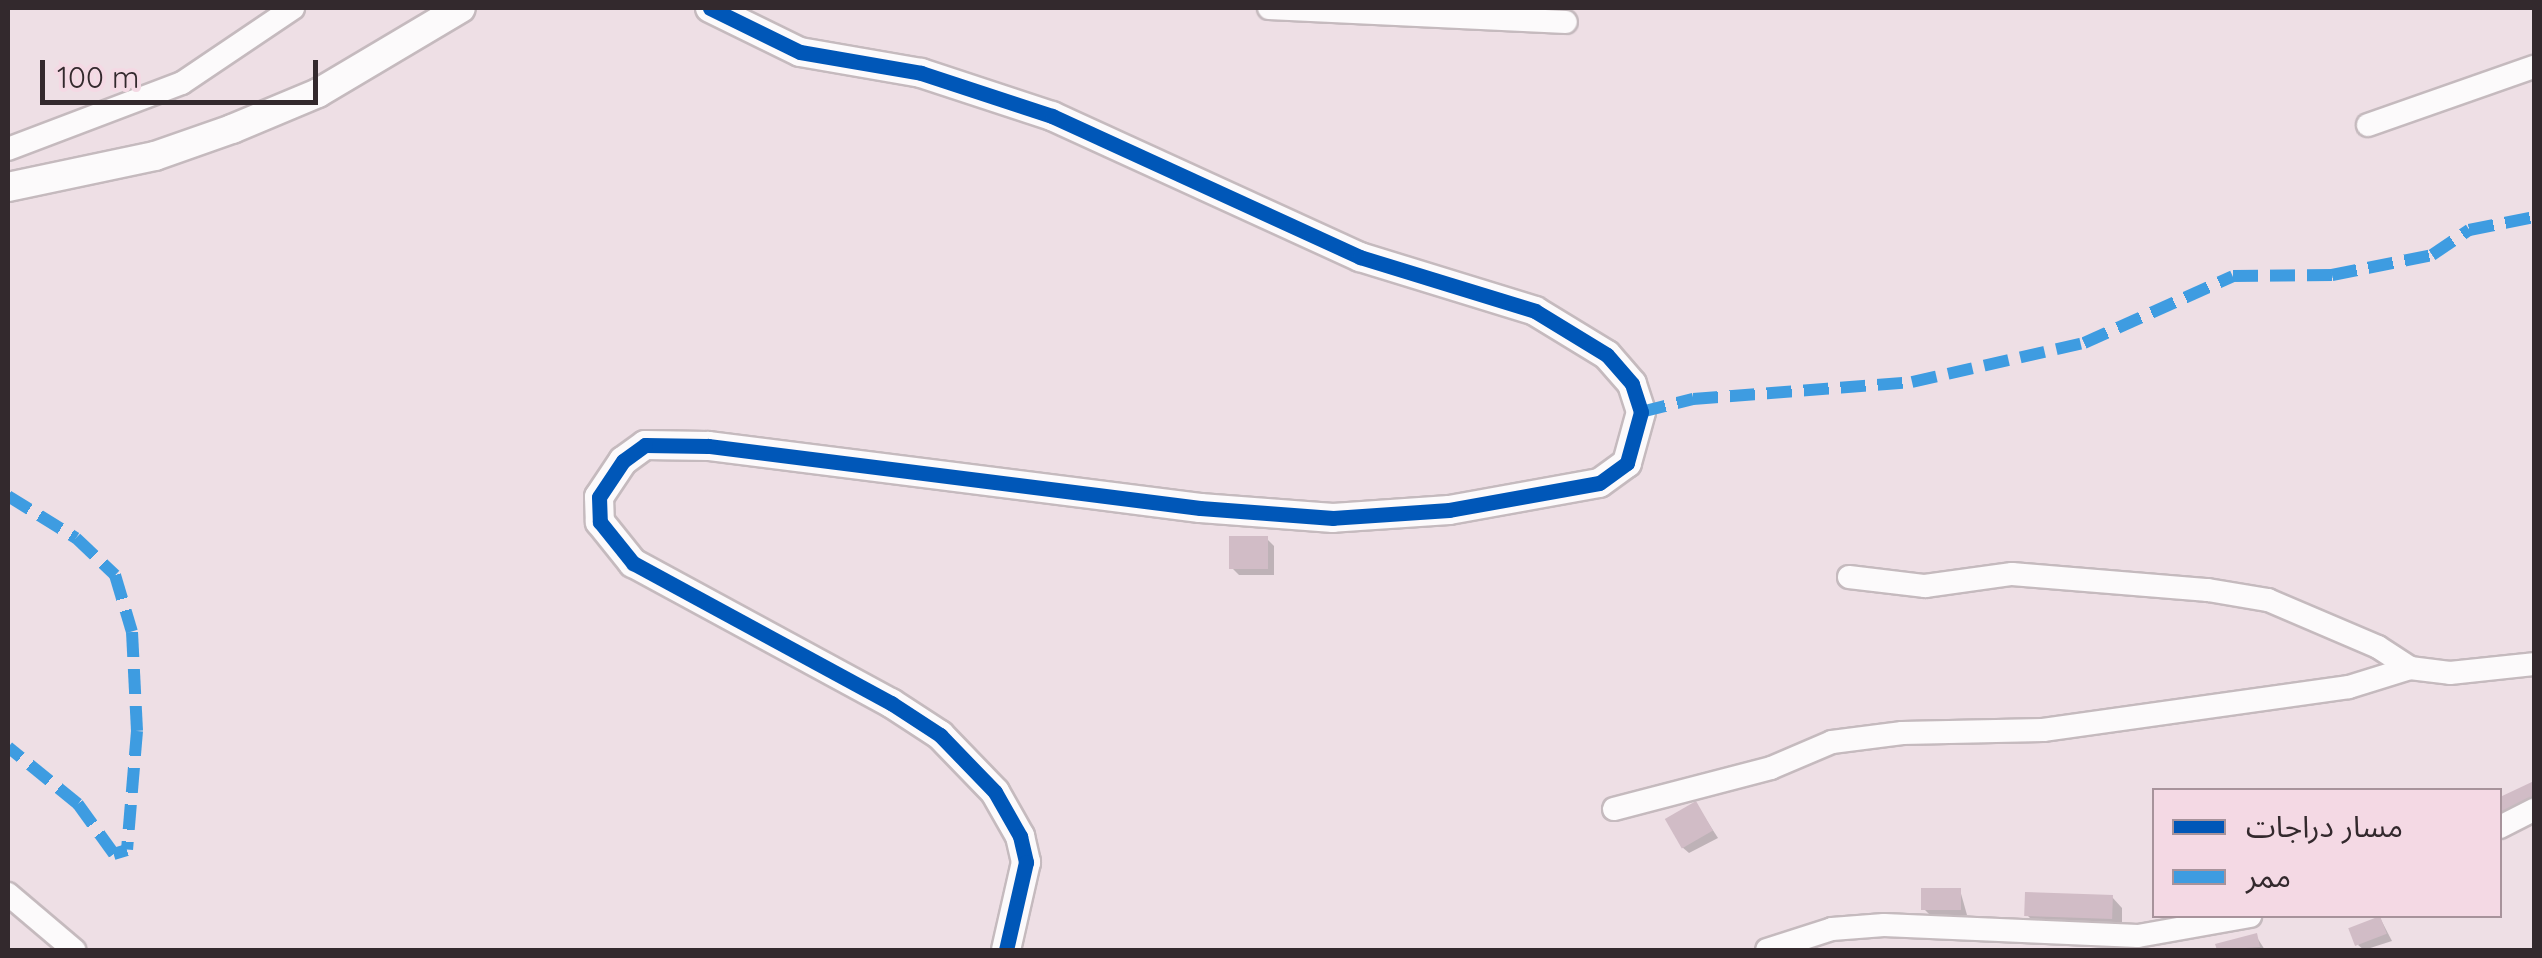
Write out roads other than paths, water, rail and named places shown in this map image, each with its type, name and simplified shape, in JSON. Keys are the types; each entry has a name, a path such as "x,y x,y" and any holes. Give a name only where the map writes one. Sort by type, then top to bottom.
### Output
{"street":[{"path":"8,149 182,83 294,8"},
{"path":"8,187 155,156 232,129 318,93 462,8"},
{"path":"1269,8 1566,22"},
{"path":"729,9 800,52 921,73 1052,116 1360,257 1535,311 1607,355 1632,384 1641,412 1627,463 1599,483 1448,510 1333,518 1200,508 708,446 645,445 623,460 599,498 600,522 633,563 891,703 940,735 995,792 1020,836 1026,862 1006,950"},
{"path":"2368,125 2534,66"},
{"path":"1849,577 1924,586 2012,574 2208,590 2268,600 2378,646 2410,668"},
{"path":"1614,809 1772,768 1832,742 2115,721 2348,687 2410,668 2450,673 2534,664"},
{"path":"2502,826 2534,810"},
{"path":"8,894 74,950"},
{"path":"1768,950 1786,940 1849,928 1969,926 2138,936 2239,918"}]}
